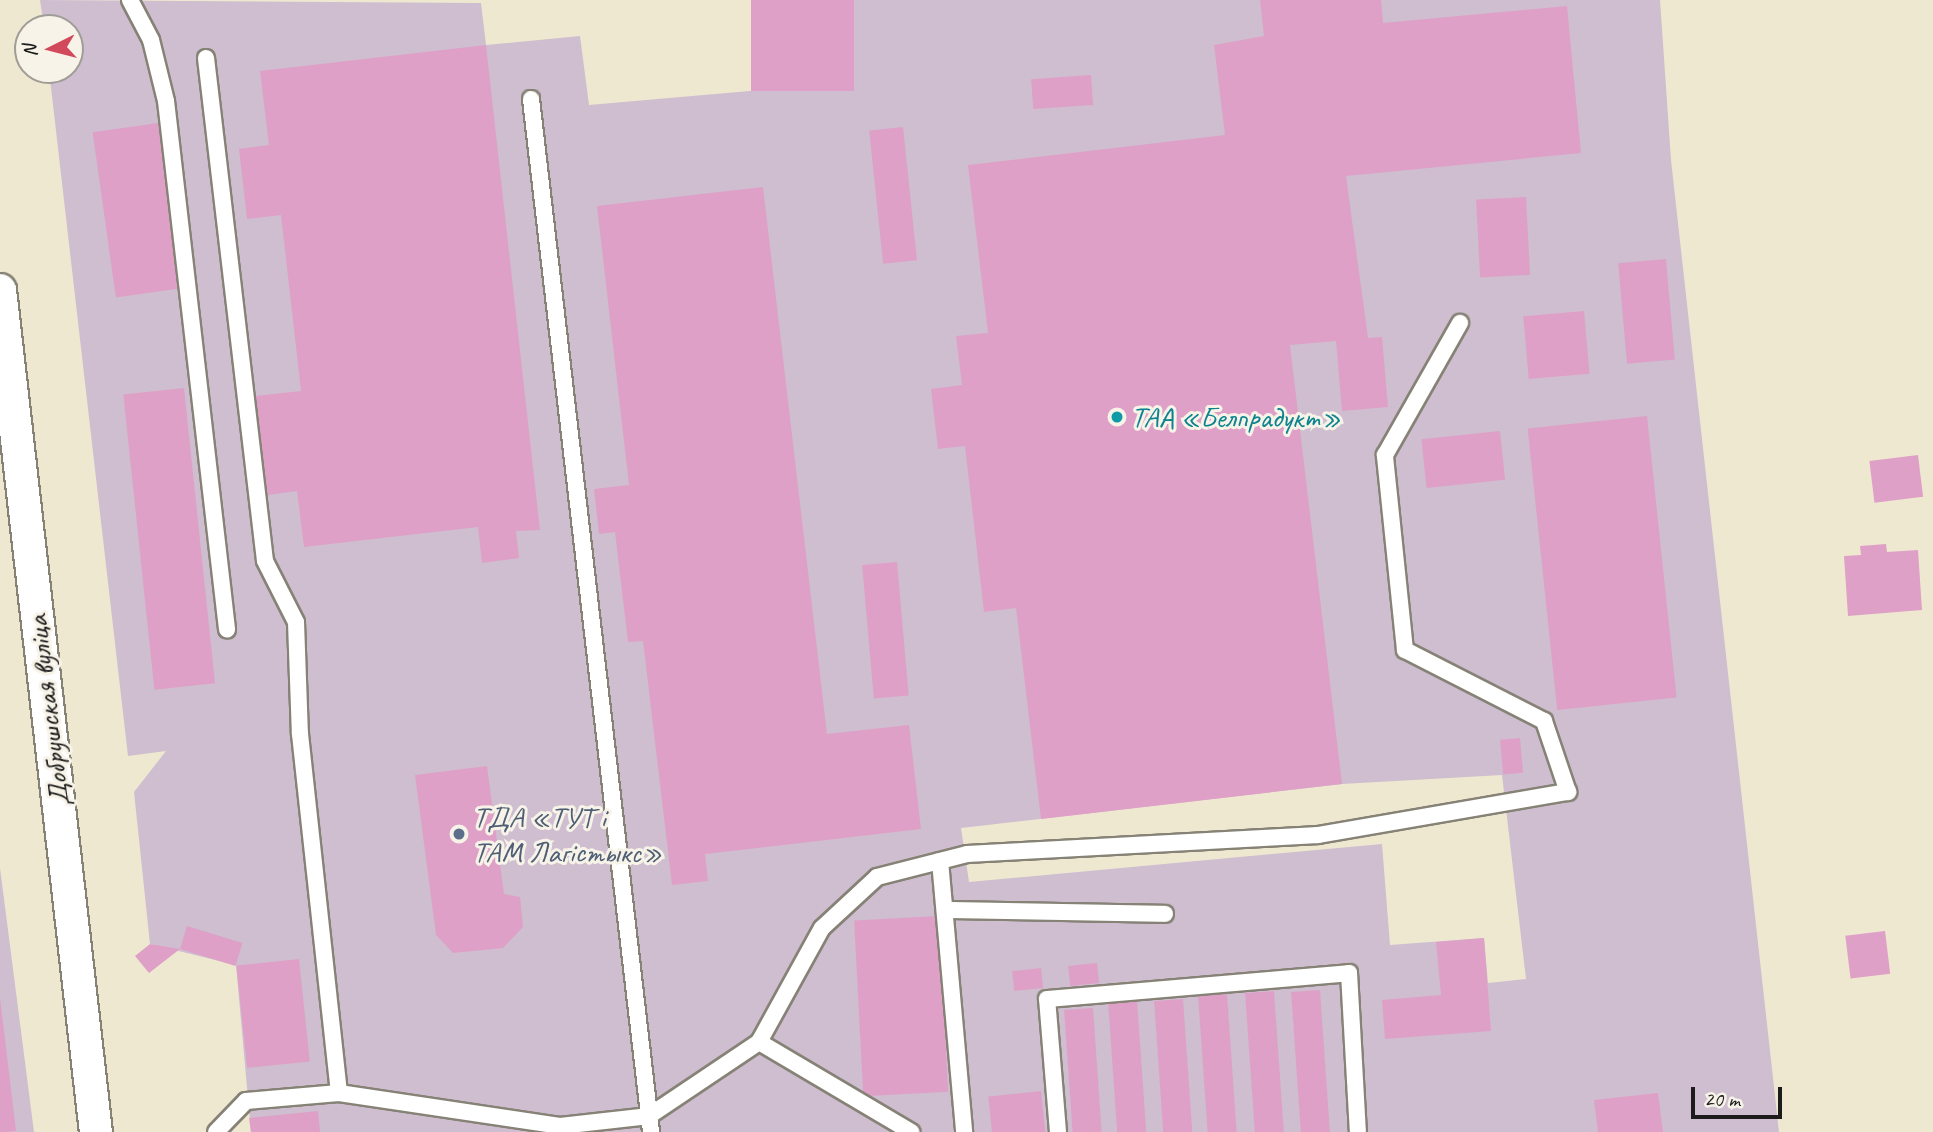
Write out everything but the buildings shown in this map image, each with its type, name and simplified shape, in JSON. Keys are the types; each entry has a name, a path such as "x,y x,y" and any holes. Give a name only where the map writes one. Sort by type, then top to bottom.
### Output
{"street":[{"name":"Добрушская вуліца","path":"1,305 96,1132"}],"lane":[{"path":"130,0 152,40 166,101 227,629"},
{"path":"205,58 265,562 296,622 300,734 339,1093"},
{"path":"531,99 650,1124"},
{"path":"216,1132 246,1101 339,1093 560,1126 650,1124 759,1042 822,928 877,877 967,854 1318,835 1568,792 1544,720 1405,650 1385,455 1460,323"},
{"path":"940,861 964,1132"},
{"path":"945,910 1165,914"},
{"path":"1058,1132 1047,999 1349,972 1358,1132"},
{"path":"759,1042 911,1132"}],"shaded area":[{"path":"40,0 481,3 486,45 580,36 589,105 761,90 751,0 1660,0 1671,160 1779,1132 251,1132 236,965 150,944 134,792 166,751 128,756 51,84 84,84 84,14 42,14","holes":["1502,775 1526,979 1488,983 1484,938 1390,945 1382,844 969,882 961,828 1342,784"]},
{"path":"0,868 34,1132 0,1132"}],"place":[{"name":"ТАА «Белпрадукт»","path":"1117,417"},
{"name":"ТДА «ТУТ і ТАМ Лагістыкс»","path":"459,834"}]}
